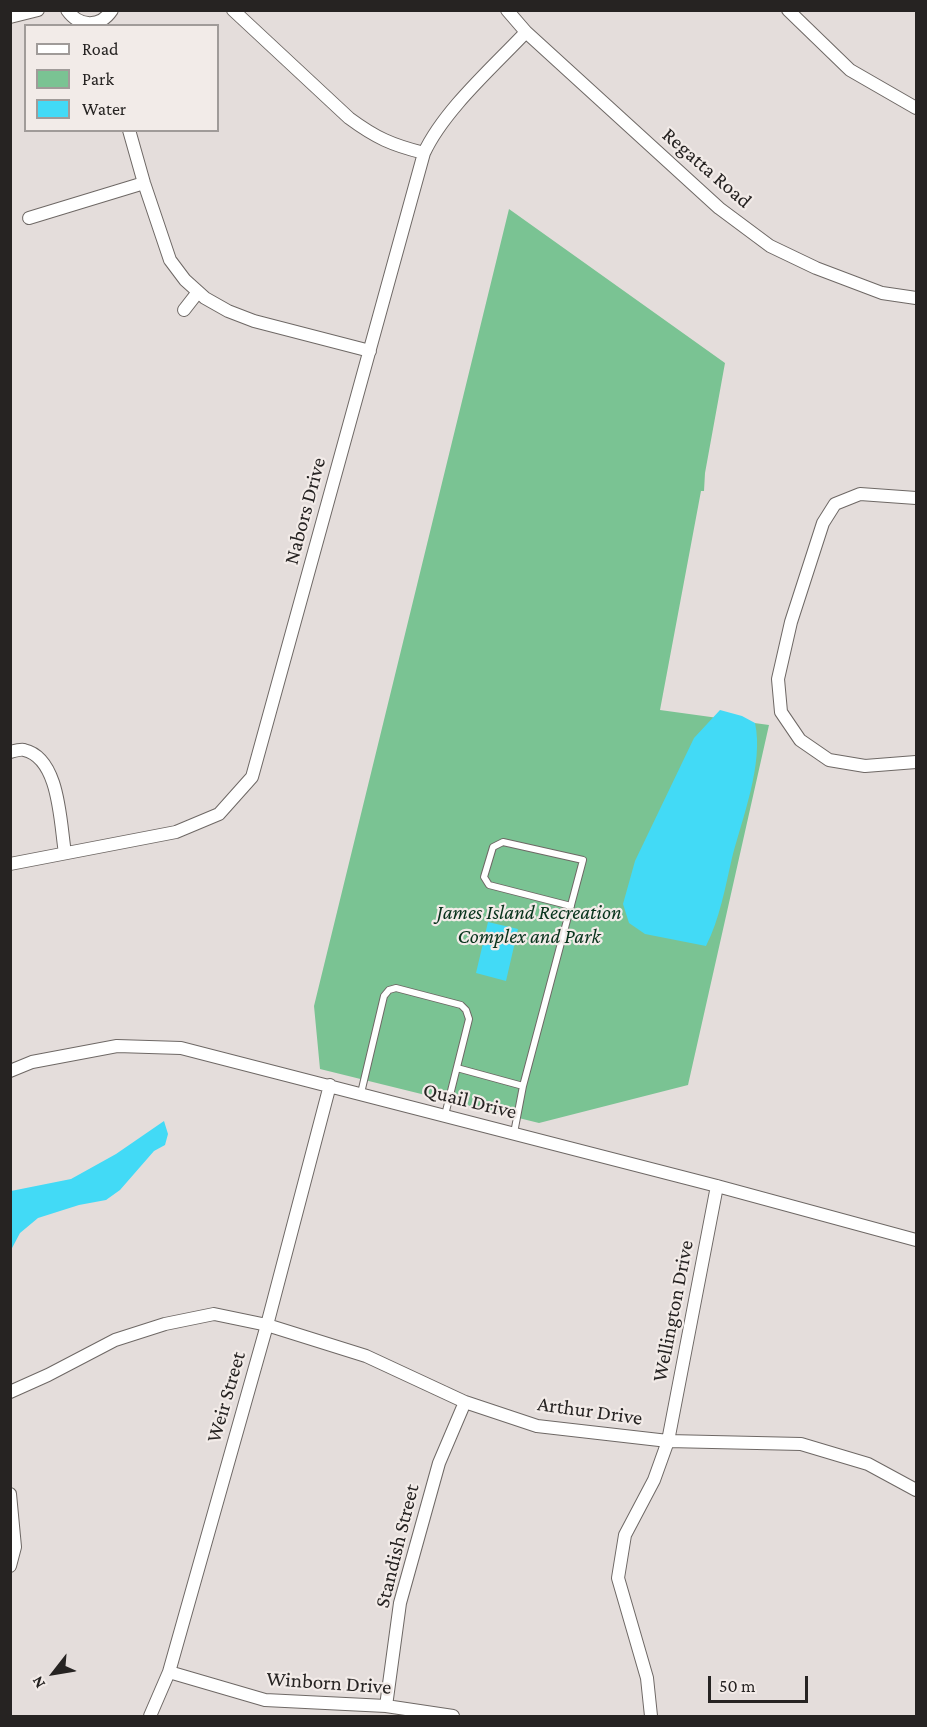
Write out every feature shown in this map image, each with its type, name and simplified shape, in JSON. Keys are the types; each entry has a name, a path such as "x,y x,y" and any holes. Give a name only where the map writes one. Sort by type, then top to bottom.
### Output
{"street":[{"path":"10,17 38,10"},
{"path":"67,10 71,16 83,23 98,24 112,10"},
{"path":"233,10 349,118 370,134 391,144 424,153"},
{"name":"Regatta Road","path":"507,10 526,32 719,208 770,246 816,268 882,293 916,298"},
{"path":"788,10 850,70 916,108"},
{"name":"Nabors Drive","path":"10,864 176,832 219,814 252,777 424,153 433,135 446,118 526,32"},
{"path":"130,132 170,260 185,280 198,292 228,311 254,321 370,351"},
{"path":"29,218 144,183"},
{"path":"184,310 198,292"},
{"path":"916,498 860,494 835,504 823,523 791,622 778,679 781,712 800,740 829,760 865,766 916,762"},
{"path":"10,752 24,750 43,760 53,777 65,853"},
{"name":"Quail Drive","path":"10,1071 32,1062 117,1046 181,1048 717,1186 916,1240"},
{"name":"Weir Street","path":"150,1716 169,1672 267,1325 330,1085"},
{"name":"Wellington Drive","path":"651,1716 647,1678 618,1578 626,1535 654,1480 668,1441 717,1186"},
{"path":"10,1392 48,1376 115,1340 165,1324 214,1314 267,1325"},
{"name":"Arthur Drive","path":"267,1325 366,1356 465,1402 537,1426 668,1441 801,1444 868,1464 916,1490"},
{"name":"Standish Street","path":"386,1706 400,1603 439,1463 465,1402"},
{"path":"10,1494 15,1546 10,1566"},
{"name":"Winborn Drive","path":"169,1672 265,1700 386,1706 453,1716"}],"lane":[{"path":"514,1133 523,1086 571,906 583,860 503,842 493,847 484,877 489,885 571,906"},
{"path":"360,1093 384,996 389,990 396,988 461,1005 466,1010 469,1019 445,1115"},
{"path":"457,1068 523,1086"}],"green space":[{"name":"James Island Recreation Complex and Park","path":"509,209 725,363 705,473 704,491 701,491 660,710 769,725 688,1085 539,1123 320,1069 314,1006"}],"water":[{"path":"720,710 742,716 755,723 757,755 751,791 722,903 706,946 645,934 629,923 623,904 635,861 694,738"},
{"path":"488,922 518,929 506,981 476,973"},
{"path":"164,1121 168,1134 165,1145 154,1151 120,1190 106,1200 79,1205 38,1218 20,1233 11,1250 11,1191 71,1179 116,1154"}]}
